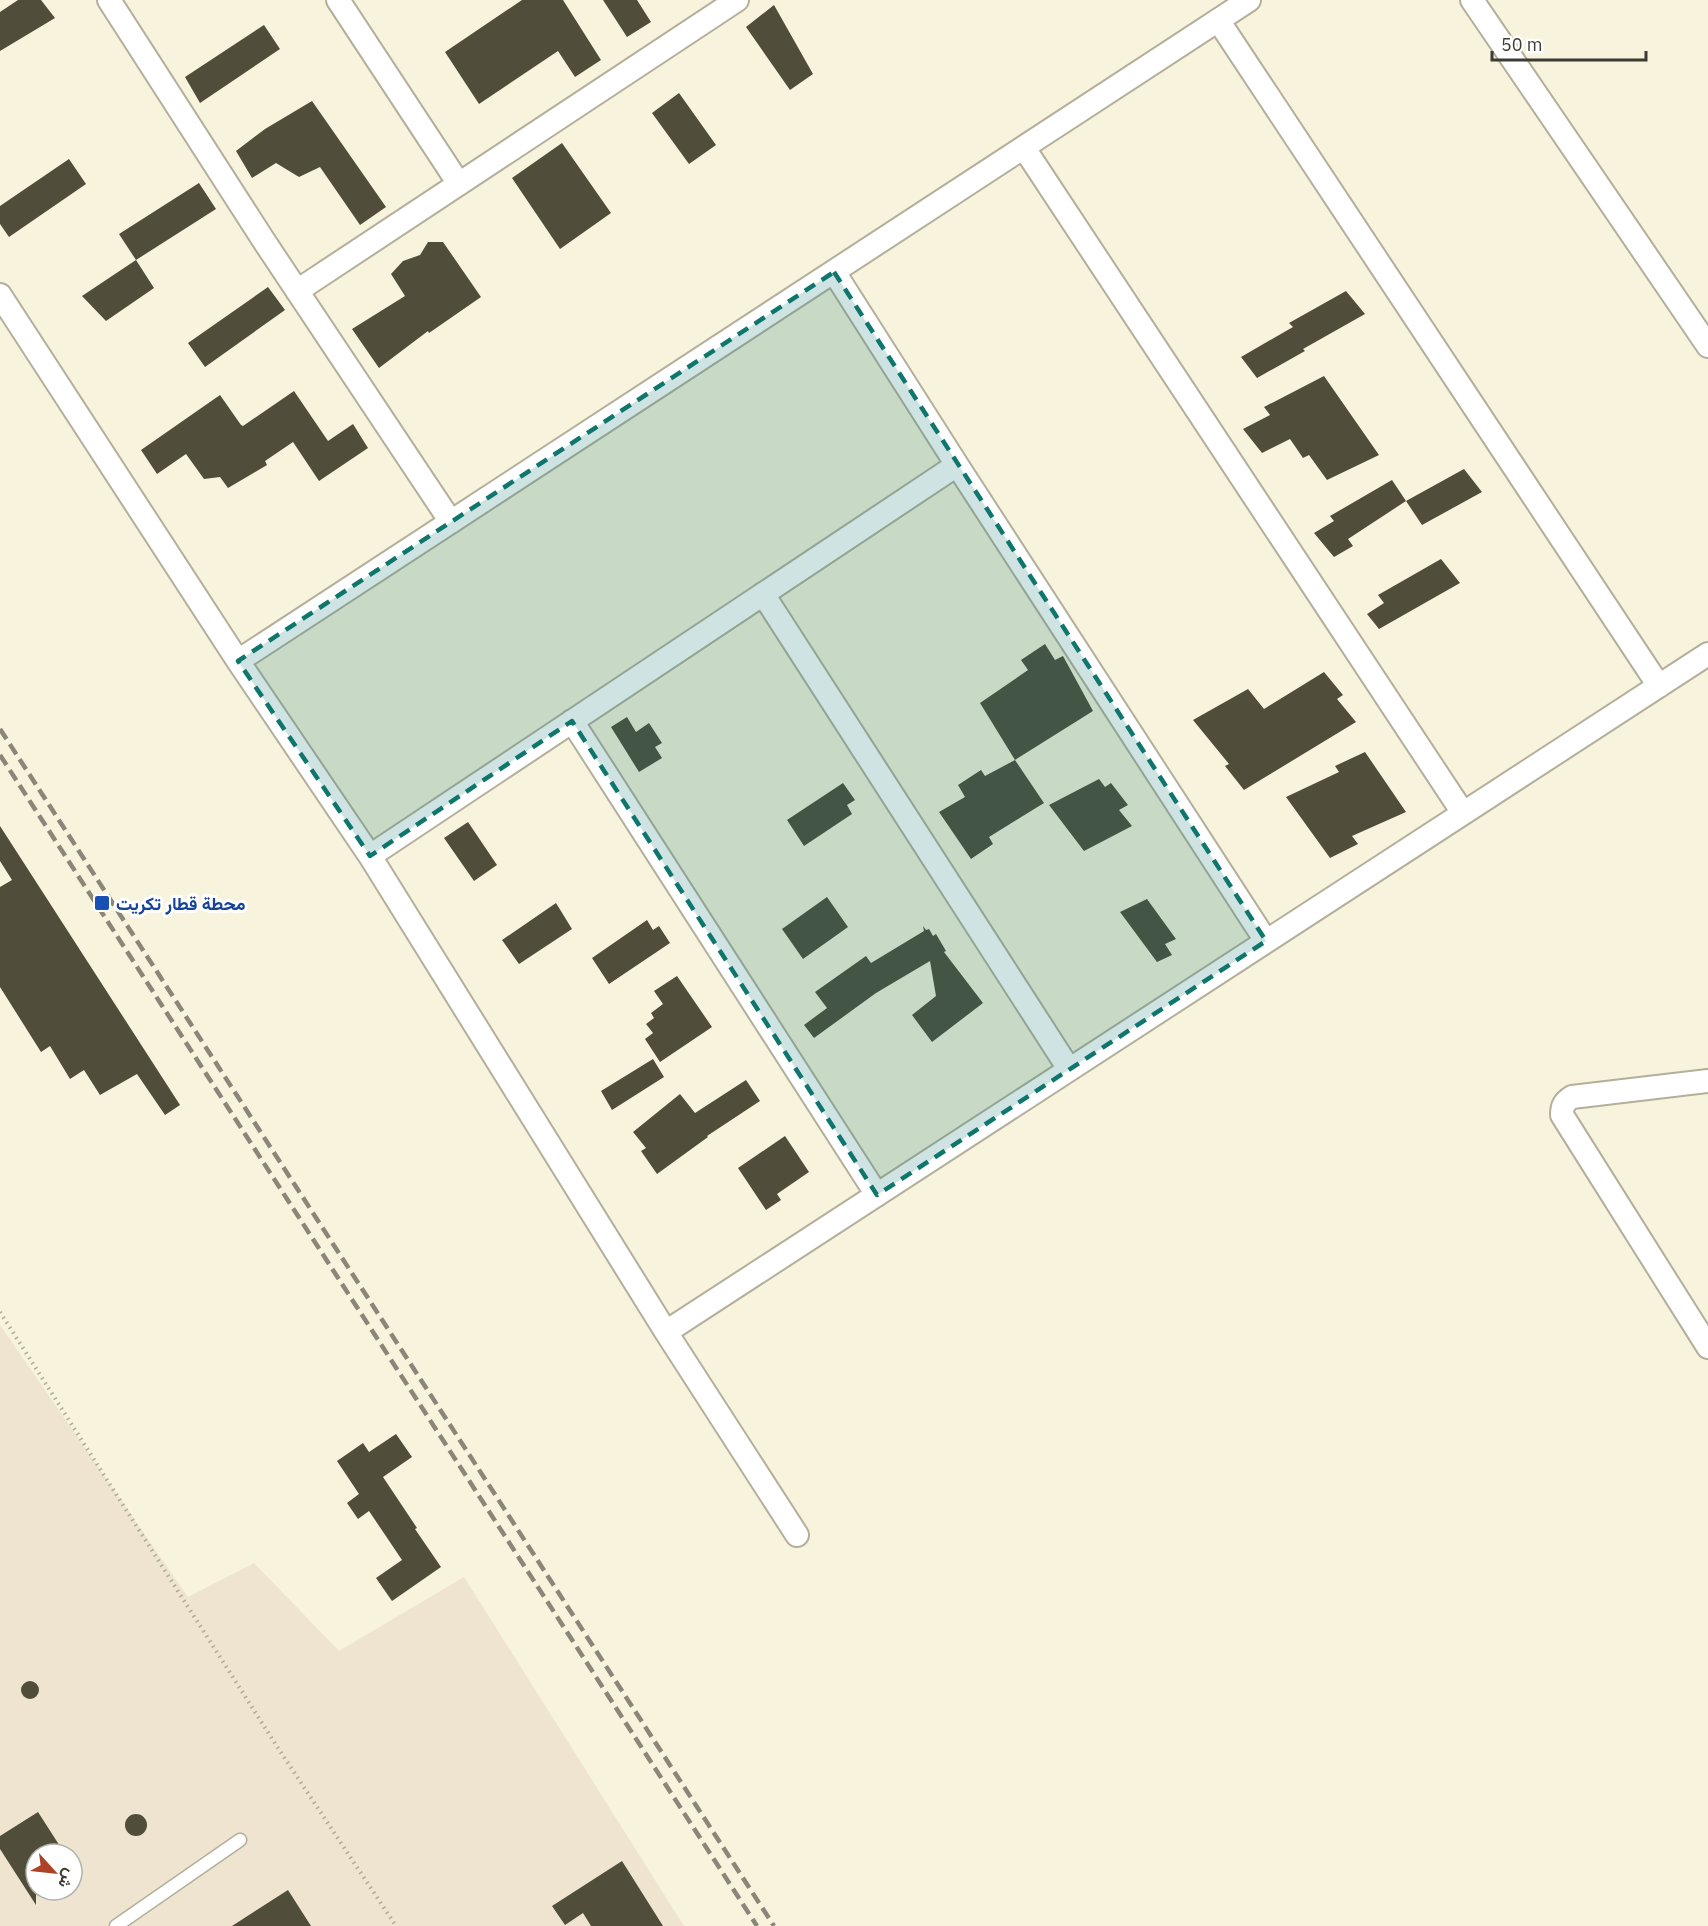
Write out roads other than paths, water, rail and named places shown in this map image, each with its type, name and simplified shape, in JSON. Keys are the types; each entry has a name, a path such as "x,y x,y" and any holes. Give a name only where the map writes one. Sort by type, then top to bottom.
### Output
{"street":[{"path":"109,0 297,291 451,522"},
{"path":"338,0 459,184"},
{"path":"297,291 737,0"},
{"path":"238,662 1248,0"},
{"path":"1472,0 1708,346"},
{"path":"1218,20 1659,686"},
{"path":"1024,148 1463,813"},
{"path":"834,272 1266,941"},
{"path":"0,295 238,662 370,856 666,1332 797,1535"},
{"path":"370,856 957,465"},
{"path":"763,594 1070,1069"},
{"path":"666,1332 1708,654"},
{"path":"572,721 877,1195"},
{"path":"1708,1081 1572,1098 1566,1101 1562,1108 1562,1115 1708,1347"}],"lane":[{"path":"116,1926 240,1840"}],"railway":[{"path":"0,729 774,1926"},
{"path":"0,755 757,1926"}],"place":[{"name":"محطة قطار تكريت","path":"102,903"}]}
